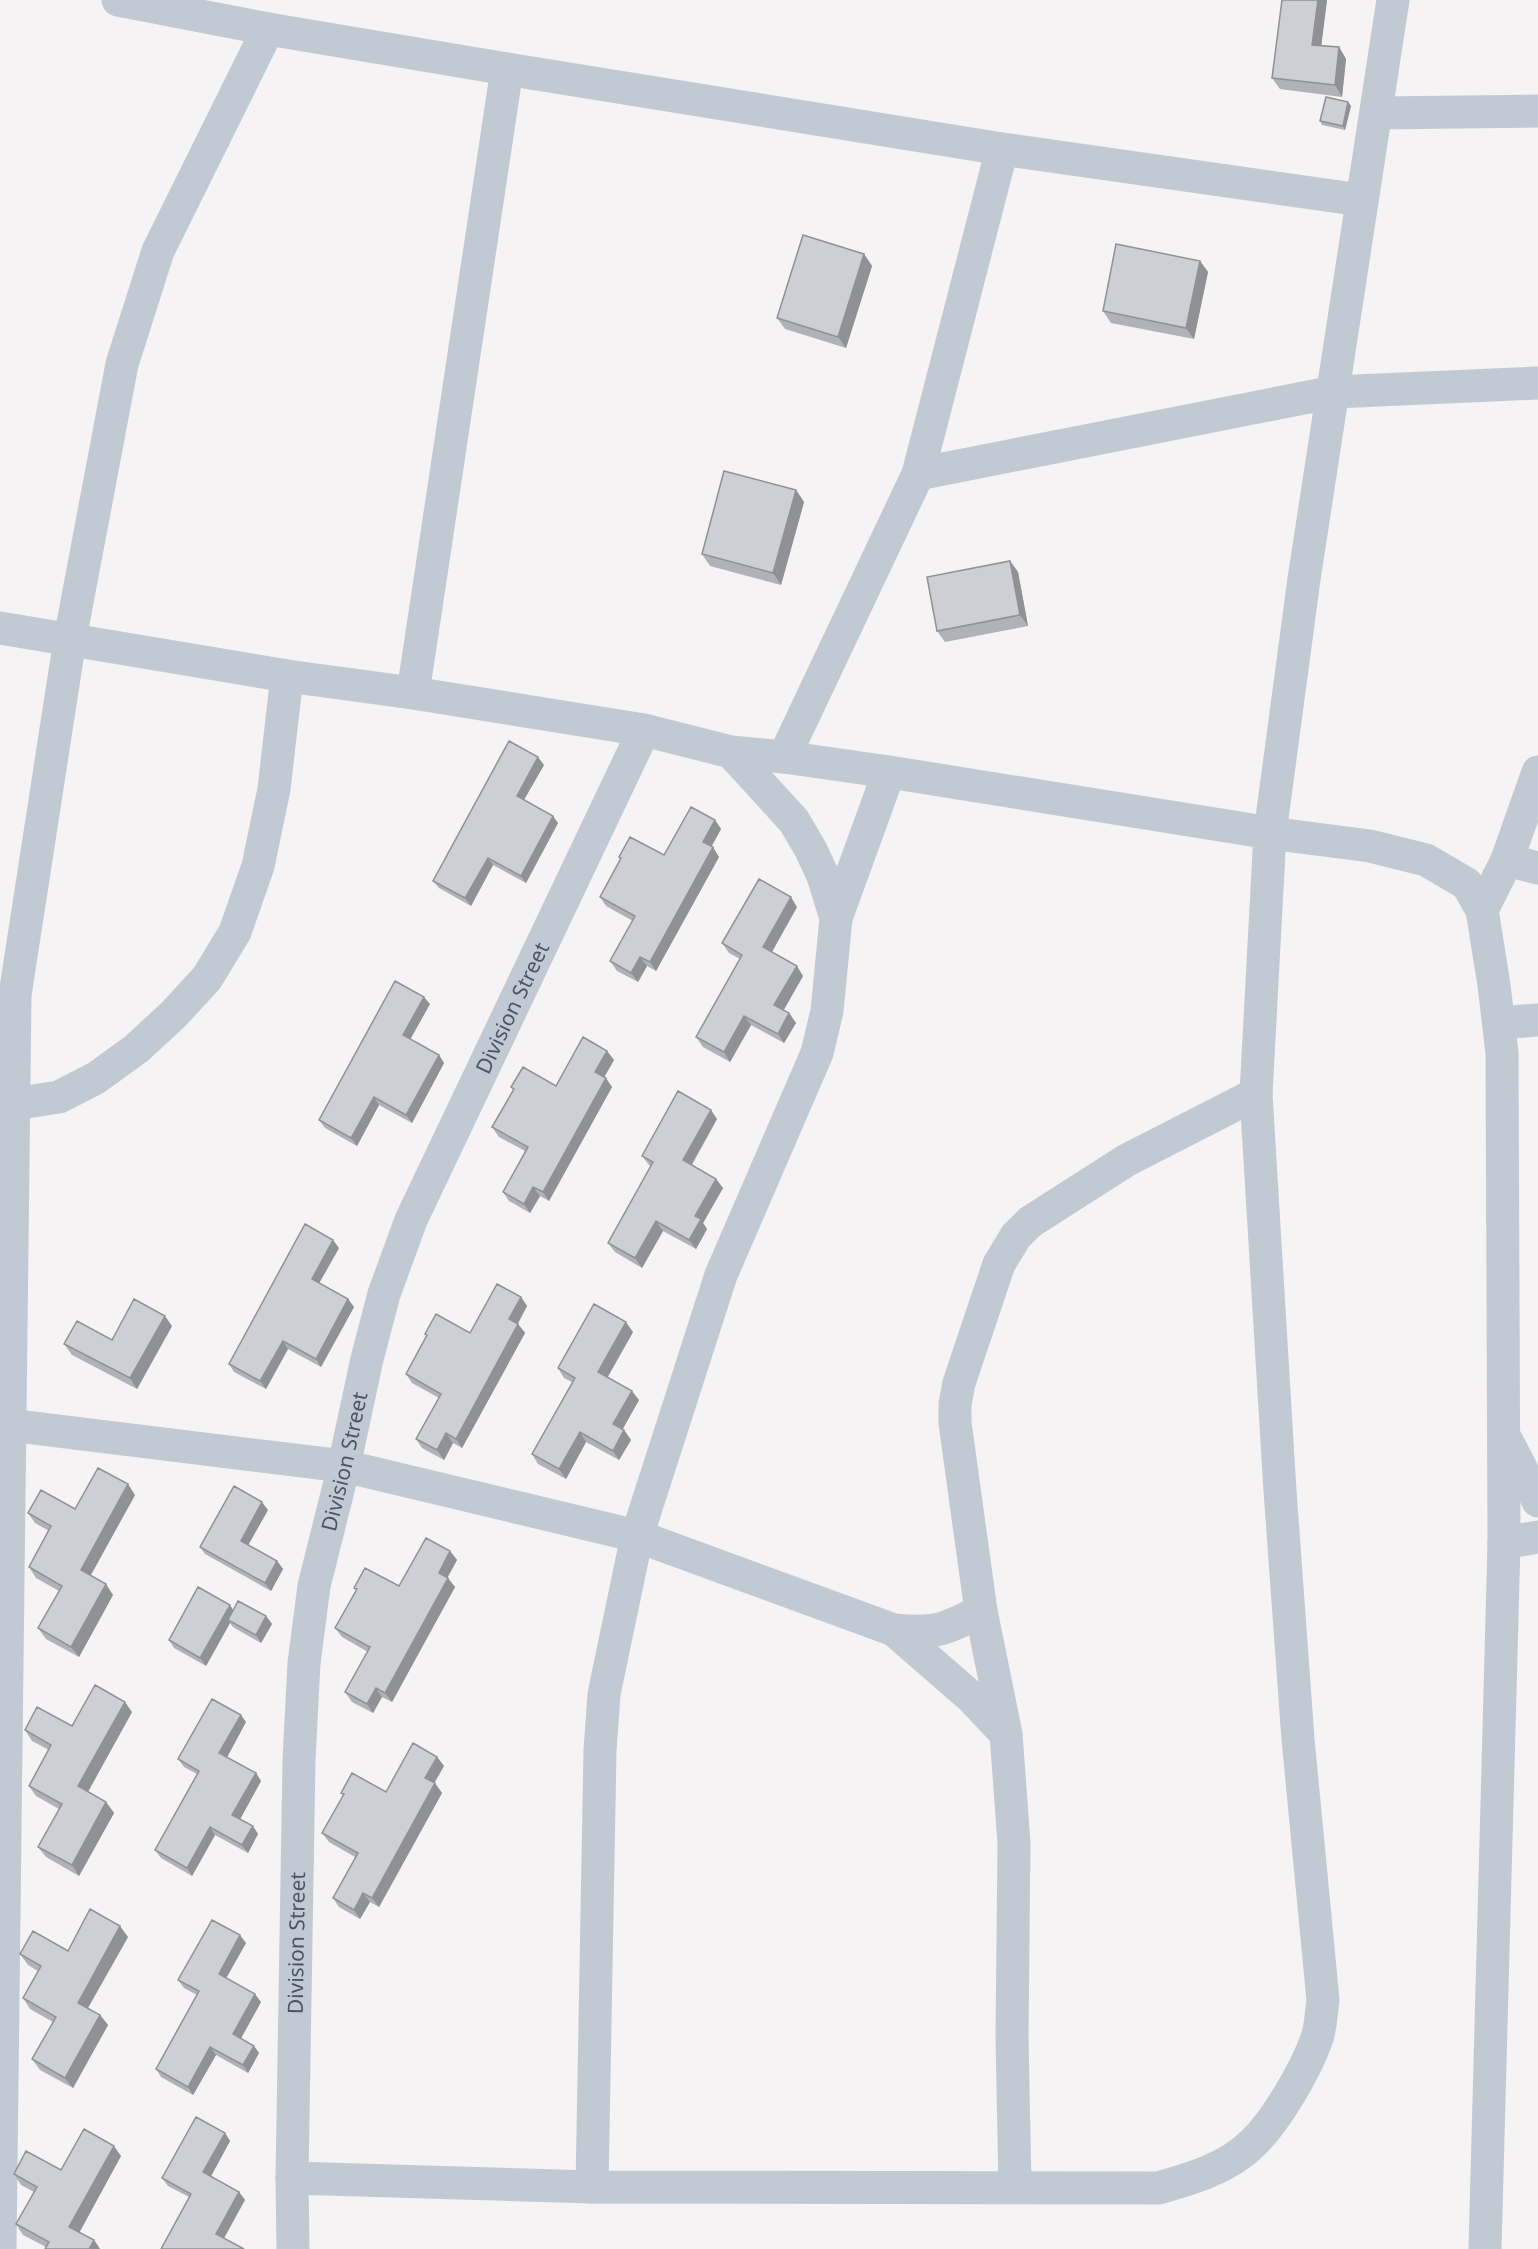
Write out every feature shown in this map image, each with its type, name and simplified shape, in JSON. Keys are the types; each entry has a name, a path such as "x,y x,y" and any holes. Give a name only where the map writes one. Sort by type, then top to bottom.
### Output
{"street":[{"path":"118,0 268,29 1002,149 1361,200"},
{"path":"292,2178 592,2187 1158,2188 1192,2179 1224,2164 1253,2144 1284,2104 1317,2040 1323,2000 1288,1609 1256,1094 1270,833 1304,579 1393,0"},
{"path":"0,2249 5,1424 15,995 70,639 122,364 158,251 268,29"},
{"path":"413,693 507,69"},
{"path":"1377,113 1538,111"},
{"path":"784,757 918,474 1002,149"},
{"path":"918,474 1334,392 1538,383"},
{"path":"0,628 287,676 413,693 644,730 731,752 889,772 1270,833 1370,846 1426,860 1467,884 1482,909 1502,1053 1504,1543 1485,2249"},
{"path":"13,1104 59,1097 96,1078 136,1049 174,1014 207,978 235,932 258,866 274,789 287,676"},
{"name":"Division Street","path":"293,2249 292,2178 299,1772 304,1663 314,1586 381,1305 411,1220 644,730"},
{"path":"731,752 794,821 819,867 836,918"},
{"path":"592,2187 601,1722 604,1694 637,1536 721,1275 817,1053 827,1011 836,918 889,772"},
{"path":"1482,909 1523,864 1538,772"},
{"path":"1499,1023 1538,1020"},
{"path":"1015,2187 1012,2037 1014,1843 1006,1734 981,1611 955,1423 955,1404 963,1372 999,1264 1016,1236 1030,1222 1127,1160 1256,1094"},
{"path":"5,1424 344,1466 637,1536 894,1630 924,1633 947,1628 981,1611"},
{"path":"1504,1435 1538,1501"},
{"path":"1504,1543 1538,1537"},
{"path":"894,1630 971,1697 1006,1734"}],"building":[{"path":"1282,0 1318,0 1312,45 1339,47 1335,85 1272,78"},
{"path":"1326,97 1348,102 1343,126 1320,121"},
{"path":"803,235 864,254 838,337 777,318"},
{"path":"1116,244 1200,261 1186,328 1103,311"},
{"path":"724,471 796,490 773,573 702,554"},
{"path":"1010,561 1020,615 937,631 927,577"},
{"path":"509,741 538,757 517,796 553,816 521,876 488,858 465,898 433,881"},
{"path":"691,807 715,820 703,842 713,847 650,962 640,957 631,973 610,961 635,916 600,897 630,837 664,855"},
{"path":"759,879 791,897 763,947 797,966 774,1005 789,1013 778,1034 744,1016 724,1052 696,1037 742,955 722,943"},
{"path":"395,981 424,997 403,1035 439,1055 406,1115 374,1097 351,1138 319,1120"},
{"path":"583,1037 607,1051 595,1072 606,1078 543,1192 533,1187 524,1204 503,1192 528,1147 492,1127 514,1089 511,1087 523,1067 556,1086"},
{"path":"678,1091 711,1110 683,1160 716,1179 695,1216 701,1219 689,1240 656,1221 635,1258 608,1243 653,1162 642,1156"},
{"path":"305,1224 333,1240 312,1279 348,1299 316,1359 283,1341 260,1381 229,1364"},
{"path":"497,1284 521,1297 509,1319 518,1324 456,1439 446,1433 437,1450 416,1439 441,1394 406,1374 436,1314 470,1333"},
{"path":"134,1299 165,1316 130,1378 64,1344 77,1321 112,1340"},
{"path":"594,1304 626,1322 598,1372 632,1391 613,1424 624,1430 613,1451 580,1432 559,1469 532,1454 575,1378 558,1368"},
{"path":"98,1468 128,1484 81,1570 106,1584 71,1647 38,1628 62,1586 29,1567 51,1526 28,1513 41,1490 75,1509"},
{"path":"234,1486 262,1502 241,1541 277,1561 265,1583 200,1547"},
{"path":"426,1538 450,1551 439,1573 448,1578 385,1693 376,1688 367,1704 345,1692 370,1647 335,1628 357,1589 354,1588 365,1568 399,1586"},
{"path":"198,1587 230,1605 200,1658 169,1640"},
{"path":"238,1601 266,1616 256,1635 228,1620"},
{"path":"95,1685 125,1702 78,1786 106,1802 72,1865 38,1847 62,1804 29,1786 51,1745 25,1730 37,1707 72,1726"},
{"path":"212,1699 241,1715 219,1753 256,1773 232,1815 253,1826 242,1845 210,1827 187,1868 155,1850 199,1771 178,1759"},
{"path":"413,1743 437,1757 425,1778 435,1783 372,1898 363,1893 354,1910 333,1898 358,1853 322,1833 344,1794 341,1793 352,1773 386,1792"},
{"path":"90,1909 120,1926 78,2003 100,2015 65,2078 32,2059 56,2017 23,1998 41,1966 20,1954 33,1931 68,1951"},
{"path":"212,1920 240,1935 219,1974 255,1994 233,2034 254,2046 243,2065 210,2047 188,2087 156,2069 199,1991 178,1980"},
{"path":"196,2117 225,2133 203,2172 239,2192 216,2234 244,2249 161,2249 191,2194 162,2178"},
{"path":"84,2129 114,2146 69,2227 94,2240 89,2249 45,2249 49,2242 16,2224 37,2187 14,2174 26,2151 61,2170"}]}
